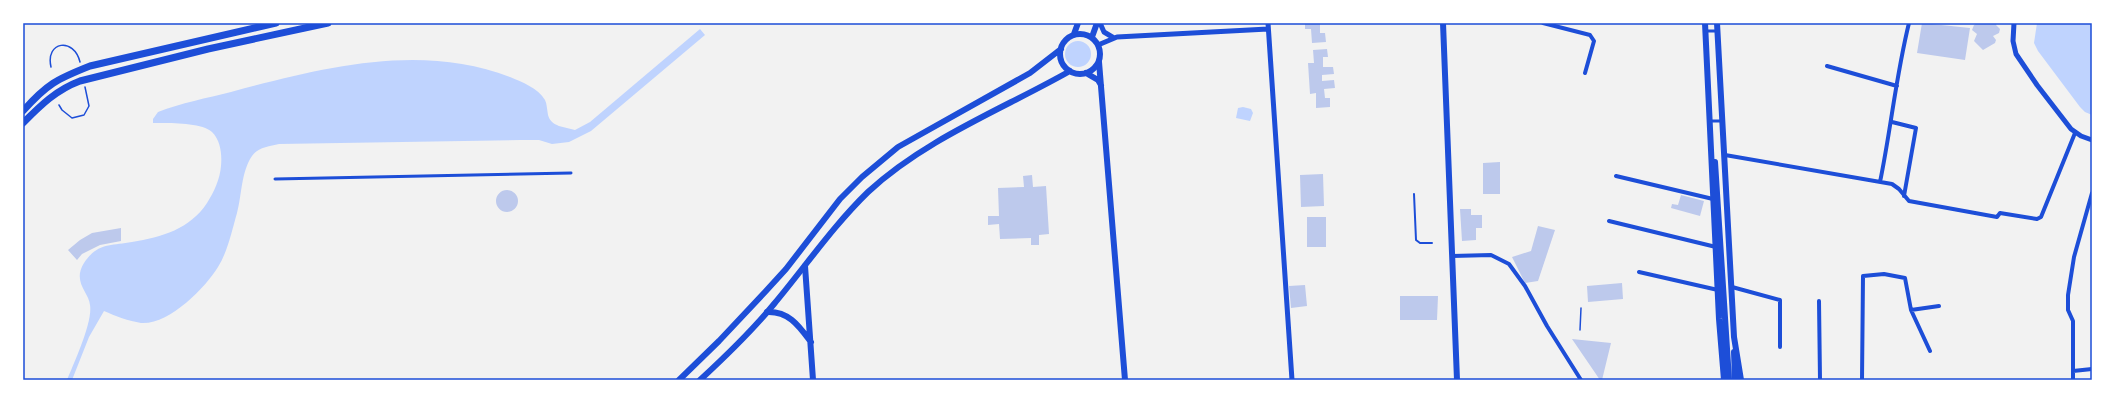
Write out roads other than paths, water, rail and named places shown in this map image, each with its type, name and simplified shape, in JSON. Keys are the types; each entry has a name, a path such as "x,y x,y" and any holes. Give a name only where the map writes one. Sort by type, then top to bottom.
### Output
{"highway":[{"path":"23,111 47,86 67,75 90,66 276,23"},
{"path":"23,123 49,97 68,85 108,73 328,23"},
{"path":"47,86 49,97"}],"main road":[{"path":"679,380 744,315 786,269 840,198 883,158 898,147 1030,73 1061,49 1066,40 1074,34 1078,23"},
{"path":"1092,38 1098,23"},
{"path":"1442,23 1457,380"},
{"path":"1705,23 1710,121 1720,216 1729,380"},
{"path":"1717,23 1732,287 1735,377"},
{"path":"1074,34 1086,34 1092,38 1098,45 1100,53 1098,62 1125,380"},
{"path":"1061,49 1062,62 1070,71 1081,74 1086,73 1098,62"},
{"path":"700,380 767,312 867,193 890,174 950,135 1070,71"},
{"path":"1086,73 1098,80 1101,85"},
{"path":"1712,139 1713,199 1724,380"},
{"path":"805,266 813,380"},
{"path":"1719,308 1733,309"},
{"path":"767,312 778,312 790,318 811,342"},
{"path":"1734,337 1741,380"}],"street":[{"path":"1098,23 1104,32 1114,38"},
{"path":"1268,23 1292,380"},
{"path":"1543,23 1590,35 1593,38 1594,41 1585,73"},
{"path":"1880,182 1892,122 1901,56 1908,23"},
{"path":"2014,23 2013,40 2016,54 2055,110 2075,133 2092,140"},
{"path":"1098,45 1114,38 1155,34 1183,35 1268,29"},
{"path":"1706,31 1718,31"},
{"path":"1827,66 1897,86"},
{"path":"1710,121 1722,121"},
{"path":"1892,122 1916,128 1904,196"},
{"path":"1725,155 1892,184 1899,189 1909,201 1997,217 2000,213 2037,219 2041,217 2075,133"},
{"path":"275,179 571,173"},
{"path":"1616,176 1713,199"},
{"path":"2073,380 2073,321 2068,310 2068,295 2074,257 2092,194"},
{"path":"1609,221 1716,247"},
{"path":"1452,256 1474,254 1491,256 1509,264 1525,286 1547,326 1581,380"},
{"path":"1639,272 1718,290"},
{"path":"1862,380 1863,276 1884,274 1906,278 1911,310 1930,351"},
{"path":"1732,287 1780,300 1780,347"},
{"path":"1819,301 1820,380"},
{"path":"1911,310 1939,306"},
{"path":"2073,371 2092,369"}],"lane":[{"path":"1414,194 1416,240 1420,244 1432,243"}],"water":[{"path":"2037,23 2092,23 2092,115 2085,112 2080,107 2038,51 2034,43"},
{"path":"700,29 705,35 591,131 569,142 552,144 539,140 520,140 279,144 260,149 254,153 248,162 242,184 239,206 229,240 218,267 212,276 185,304 163,318 152,322 136,322 104,311 89,337 72,380 67,380 89,322 90,305 80,281 80,276 84,263 89,256 94,251 105,246 154,237 184,225 200,212 207,203 218,181 221,166 221,153 219,144 212,132 200,126 175,123 153,123 153,119 158,112 185,103 335,67 370,62 406,60 441,61 476,67 525,83 538,92 545,100 548,115 552,122 559,126 575,130 590,122"},
{"path":"1078,41 1087,45 1091,54 1087,63 1078,67 1069,63 1065,54 1069,45"},
{"path":"1243,107 1251,109 1253,113 1250,121 1236,118 1238,108"}]}
